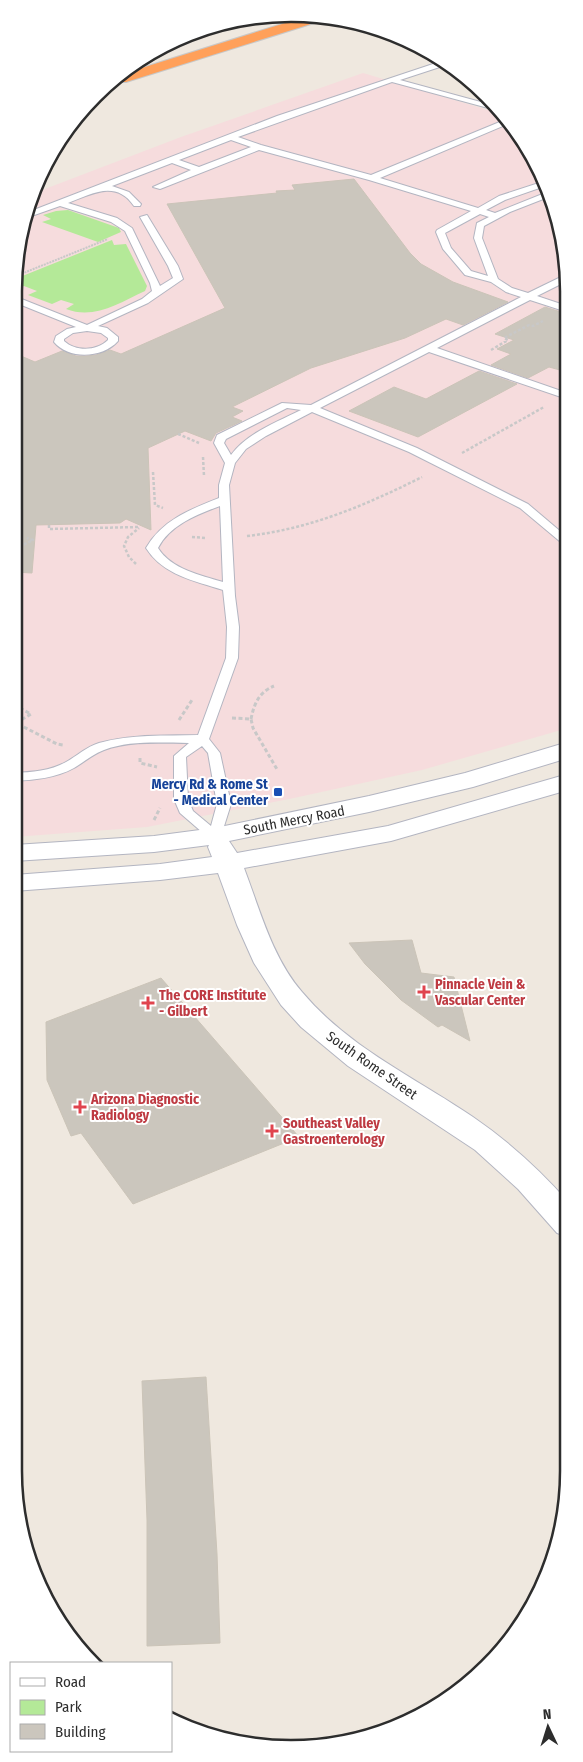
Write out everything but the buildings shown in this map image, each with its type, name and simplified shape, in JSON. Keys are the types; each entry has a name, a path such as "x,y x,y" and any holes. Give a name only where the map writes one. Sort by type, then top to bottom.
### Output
{"highway":[{"path":"131,76 301,23"}],"main road":[{"name":"South Mercy Road","path":"22,852 154,844 215,836 369,804 473,779 560,752"},
{"path":"22,882 160,872 391,833 560,784"},
{"name":"South Rome Street","path":"215,836 228,862 270,967 291,999 335,1042 485,1141 527,1177 560,1214"}],"lane":[{"path":"35,213 230,137 437,65"},
{"path":"392,80 486,106"},
{"path":"372,178 502,124"},
{"path":"230,137 258,147 372,178 496,216"},
{"path":"157,187 258,147"},
{"path":"171,160 199,170"},
{"path":"102,186 129,195 134,198 137,204"},
{"path":"539,186 502,198 440,232 447,248 468,273 494,280 509,290 560,307"},
{"path":"494,280 478,238 480,225 543,196"},
{"path":"59,203 114,220 130,231 155,283 156,292"},
{"path":"22,302 87,328 110,333 113,341 104,348 90,351 67,348 59,342 60,338 70,331 87,328 145,301 178,279 173,266 144,217"},
{"path":"203,739 214,753 224,804 215,836 187,813 181,799 180,756 203,739 232,658 233,628 224,485 230,464 242,447 311,408 560,281"},
{"path":"428,348 560,394"},
{"path":"230,464 220,443 222,438 286,405 311,408 442,464 524,506 560,535"},
{"path":"224,500 177,522 155,539 152,548 155,556 166,565 229,588"},
{"path":"22,776 46,775 68,766 101,747 145,740 203,739"}],"path":[{"path":"23,273 130,231"},
{"path":"488,351 508,340 504,338 528,325 533,326 560,312"},
{"path":"442,464 560,399"},
{"path":"178,434 202,444"},
{"path":"202,453 204,479"},
{"path":"153,472 155,505 164,508"},
{"path":"190,536 198,538 226,538 264,535 305,525 374,500 427,474"},
{"path":"49,525 49,530 141,526 128,537 124,546 129,557 141,566"},
{"path":"22,545 32,540 28,538"},
{"path":"274,686 262,692 259,696 252,711 252,719 253,728 278,771"},
{"path":"178,722 195,695"},
{"path":"22,709 31,714 22,719"},
{"path":"185,712 252,719"},
{"path":"22,726 57,744 66,746"},
{"path":"145,740 146,748 141,754 140,763 146,766 158,766 157,775"},
{"path":"154,820 160,812 159,802"}],"shaded area":[{"path":"363,73 491,111 515,142 533,173 546,205 555,239 560,274 560,730 422,770 147,827 22,836 22,292 28,239 43,190 181,137"}],"green space":[{"path":"68,210 119,228 121,232 98,242 42,222 51,219 43,215"},
{"path":"112,240 114,245 126,244 147,286 145,291 116,305 86,313 66,309 74,304 61,300 52,304 28,295 37,291 22,287 23,276"}],"place":[{"name":"Mercy Rd & Rome St - Medical Center","path":"278,792"},
{"name":"Pinnacle Vein & Vascular Center","path":"424,992"},
{"name":"The CORE Institute - Gilbert","path":"148,1003"},
{"name":"Arizona Diagnostic Radiology","path":"80,1107"},
{"name":"Southeast Valley Gastroenterology","path":"272,1131"}]}
